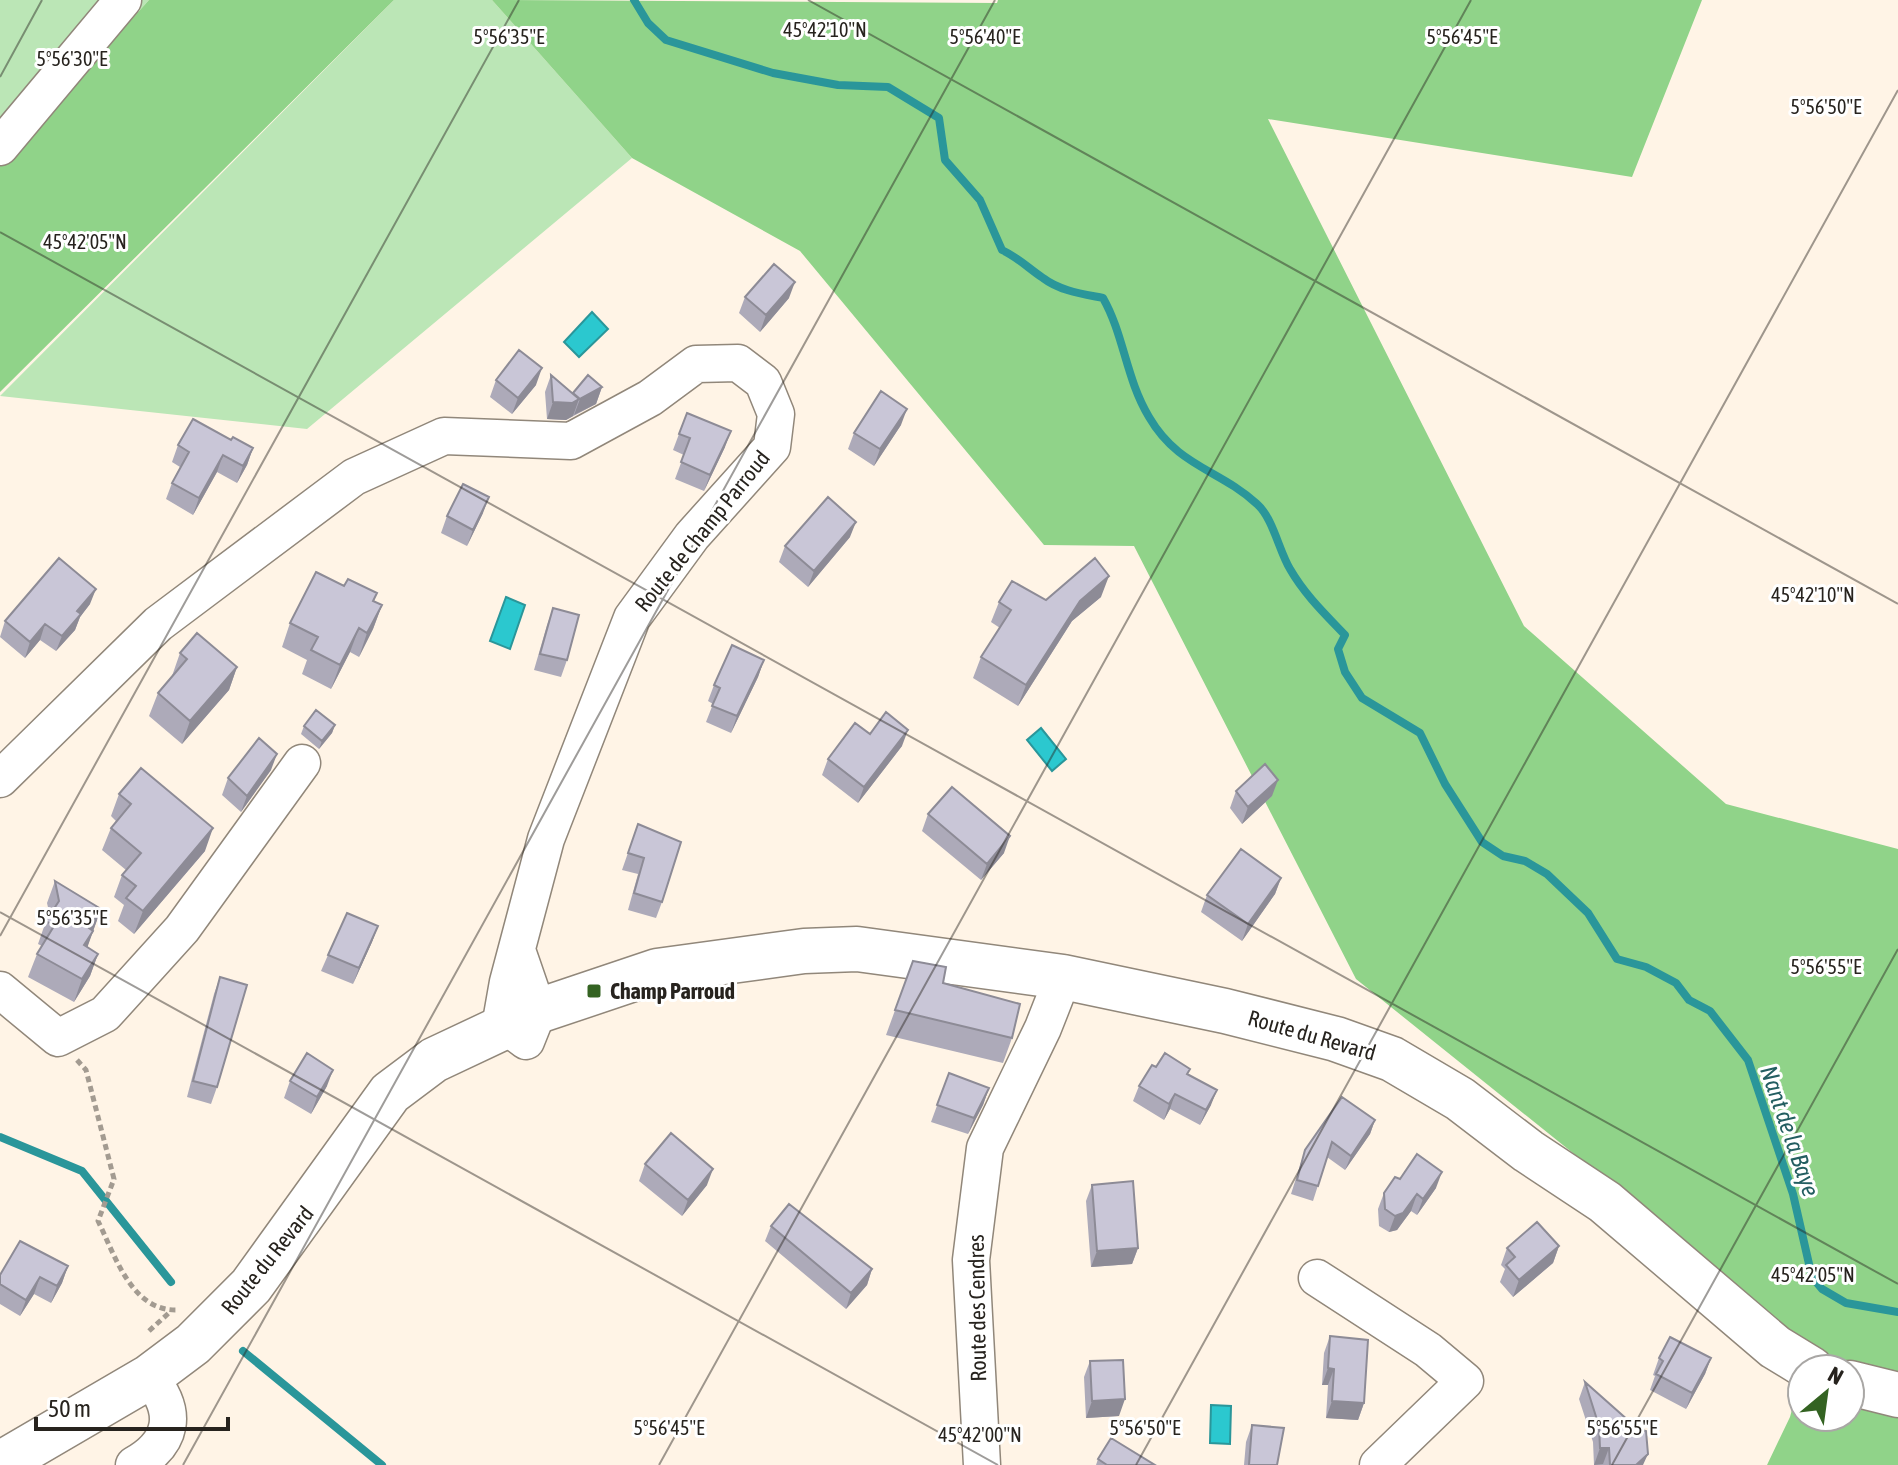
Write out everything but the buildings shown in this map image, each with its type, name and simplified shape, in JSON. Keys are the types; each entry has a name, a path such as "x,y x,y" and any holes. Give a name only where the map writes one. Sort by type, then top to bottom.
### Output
{"main road":[{"name":"Route du Revard","path":"0,1464 149,1377 193,1344 251,1286 356,1142 418,1090 523,1026 657,971 762,955 857,949 1063,977 1239,1014 1336,1039 1392,1059 1460,1099 1528,1151 1605,1202 1786,1354"},
{"path":"1866,1387 1898,1395"}],"street":[{"path":"0,147 123,0"},
{"name":"Route de Champ Parroud","path":"0,779 158,624 354,477 444,436 571,441 650,398 696,364 738,363 763,382 776,414 772,447 692,536 632,618 546,839 518,953 523,1026"},
{"path":"0,990 58,1038 105,1014 182,929 302,763"},
{"name":"Route des Cendres","path":"982,1465 971,1260 985,1148 1063,977"},
{"path":"1317,1278 1428,1350 1465,1381 1378,1465"},
{"path":"134,1465 162,1445 168,1430 159,1389 149,1377"}],"path":[{"path":"58,1038 86,1070 114,1179 98,1221 129,1284 152,1303 172,1310 183,1309"}],"green space":[{"path":"0,0 149,0 0,166"},
{"path":"149,0 394,0 0,392 0,166"},
{"path":"394,0 492,0 632,158 307,429 0,396"},
{"path":"492,0 997,3 998,0 1702,0 1632,177 1268,119 1524,626 1726,804 1898,849 1898,1465 1767,1465 1786,1425 1786,1433 1866,1433 1866,1353 1788,1353 1711,1264 1356,979 1134,546 1044,545 800,251 632,158"}],"water":[{"path":"592,312 608,329 579,357 564,342"},
{"path":"506,597 525,605 510,649 490,641"},
{"path":"1041,728 1066,759 1052,771 1027,740"},
{"path":"1211,1405 1231,1406 1230,1444 1210,1443"}],"waterway":[{"name":"Nant de la Baye","path":"634,0 648,23 666,40 773,73 838,85 888,87 939,118 945,160 980,200 1002,250 1057,286 1103,298 1141,402 1160,434 1186,457 1243,492 1263,510 1296,578 1345,635 1338,649 1345,672 1362,698 1420,733 1445,784 1482,842 1503,856 1525,861 1547,874 1588,913 1617,959 1646,967 1676,983 1689,1000 1710,1011 1748,1060 1793,1194 1812,1277 1822,1289 1846,1303 1898,1312"},
{"path":"0,1137 82,1171 171,1282"},
{"path":"243,1351 382,1465"}],"place":[{"name":"Champ Parroud","path":"594,991"}]}
